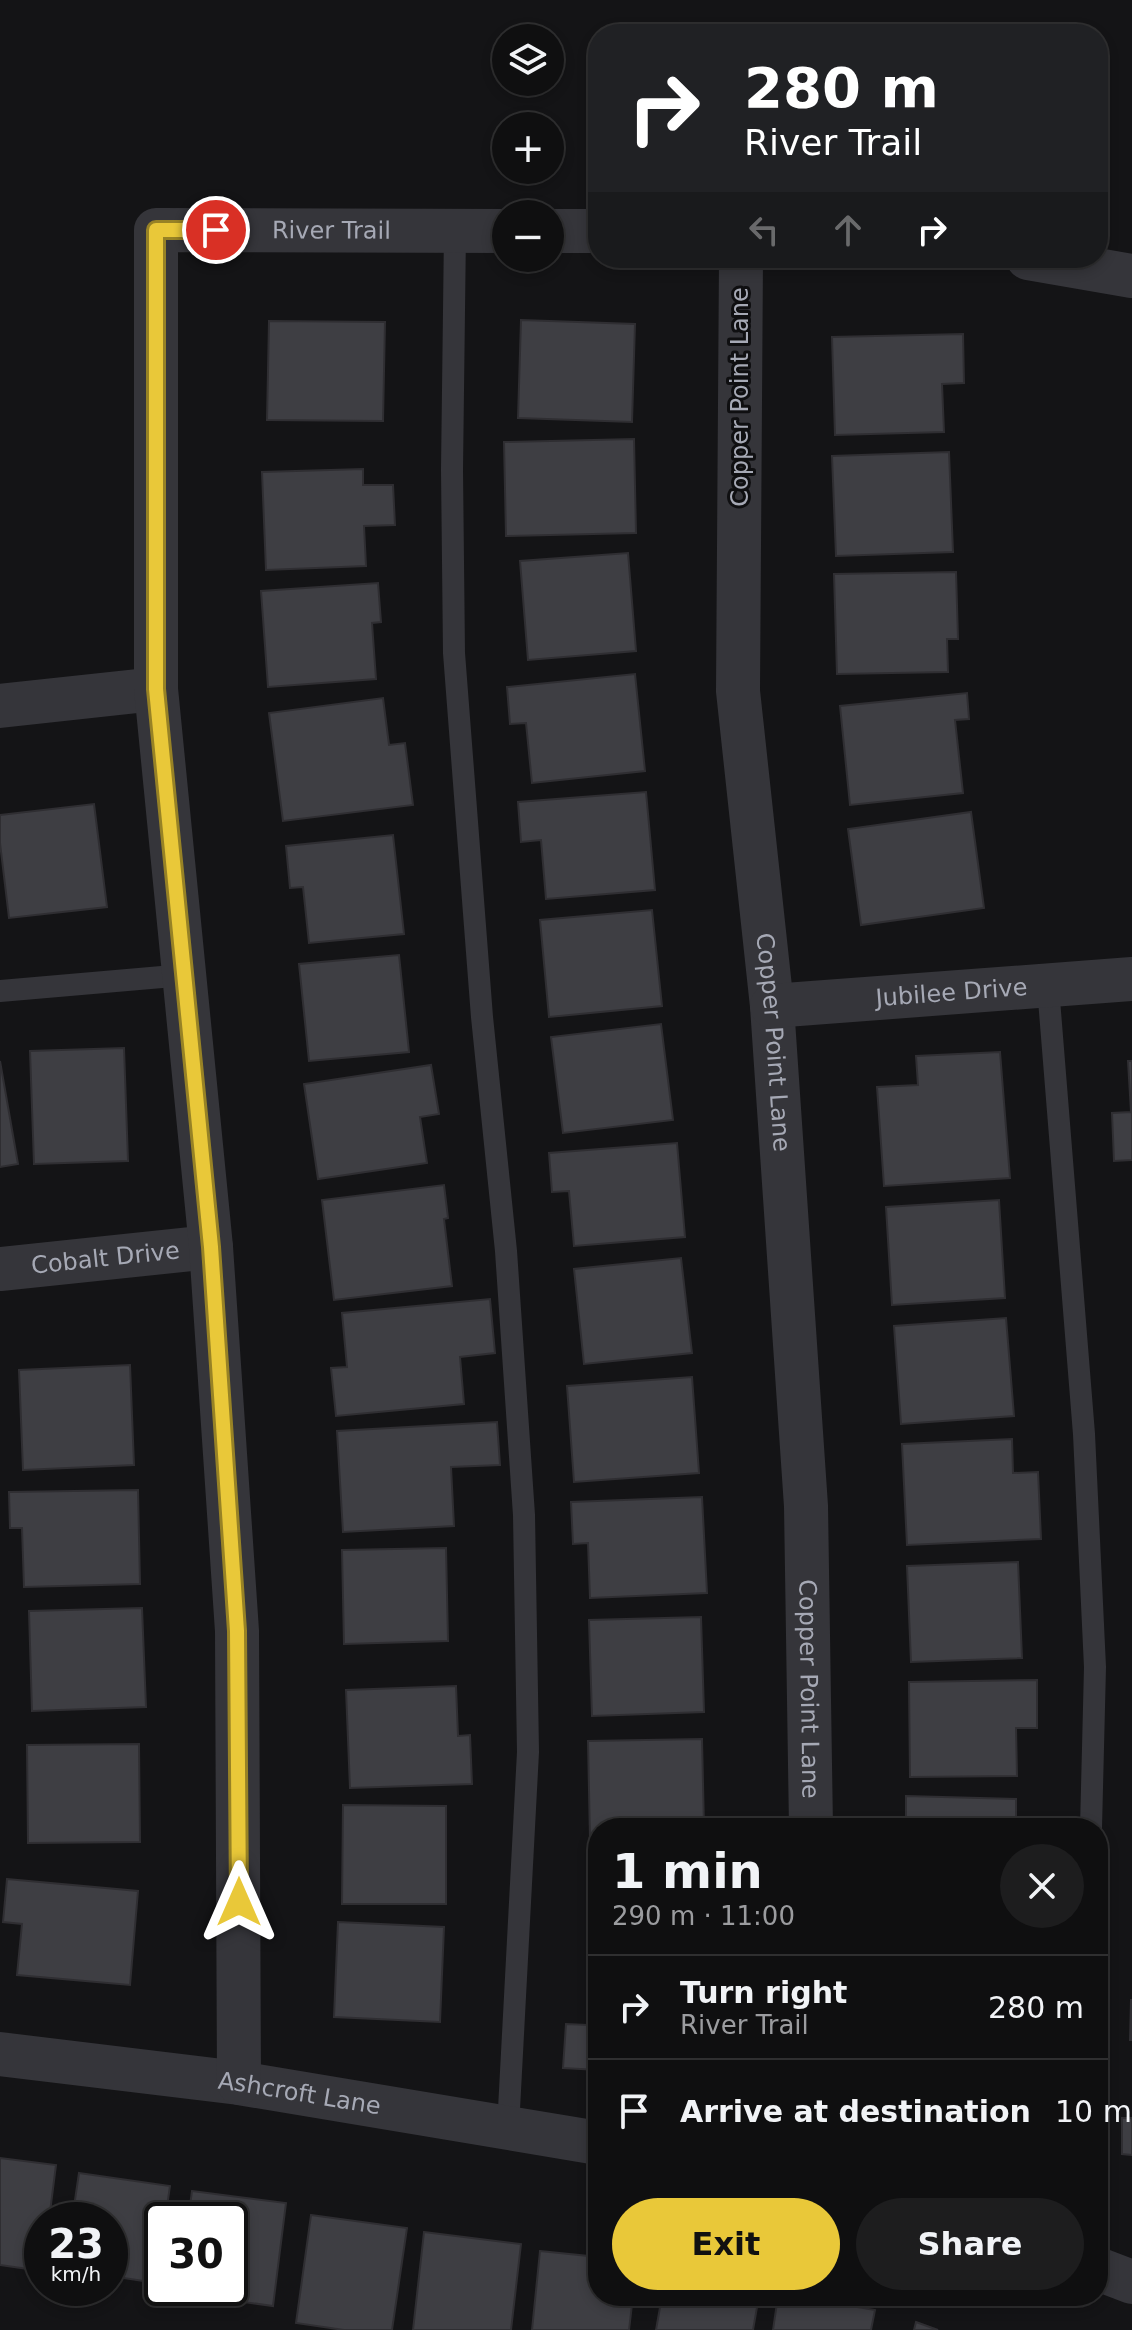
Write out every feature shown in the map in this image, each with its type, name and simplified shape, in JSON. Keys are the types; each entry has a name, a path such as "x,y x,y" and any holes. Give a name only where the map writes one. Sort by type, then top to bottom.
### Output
{"street":[{"name":"River Trail","path":"156,689 156,230 492,231"},
{"path":"564,231 588,231"},
{"name":"Copper Point Lane","path":"741,268 738,691 772,1006 806,1506 811,1818"},
{"path":"1086,268 1132,276"},
{"path":"0,706 156,689 211,1247 237,1631 239,2083"},
{"name":"Jubilee Drive","path":"772,1006 1132,979"},
{"name":"Cobalt Drive","path":"0,1269 211,1247"},
{"name":"Ashcroft Lane","path":"0,2054 239,2083 588,2141"},
{"path":"1108,2273 1132,2282"}],"lane":[{"path":"455,231 452,454 454,653 482,1017 506,1251 524,1515 528,1752 508,2128"},
{"path":"0,991 185,975"},
{"path":"1048,987 1085,1465 1095,1667 1091,1818"}],"building":[{"path":"521,320 635,324 632,422 518,418"},
{"path":"269,321 385,322 383,421 267,420"},
{"path":"963,334 964,383 942,384 944,432 835,435 832,337"},
{"path":"634,439 636,533 506,536 504,442"},
{"path":"949,452 953,552 836,556 832,456"},
{"path":"363,469 363,485 393,485 395,525 364,526 366,566 266,570 262,472"},
{"path":"628,553 636,651 528,660 520,561"},
{"path":"956,572 958,639 947,639 948,672 837,674 834,574"},
{"path":"378,583 381,622 372,623 376,679 268,687 261,591"},
{"path":"635,674 645,771 532,783 526,723 510,724 507,687"},
{"path":"967,693 969,719 955,720 963,793 850,805 840,706"},
{"path":"383,698 389,745 405,743 413,805 283,821 269,713"},
{"path":"646,792 655,890 546,899 541,840 521,842 518,802"},
{"path":"94,804 107,907 9,918 0,843 0,815"},
{"path":"971,812 984,908 861,925 848,829"},
{"path":"393,835 404,934 309,943 303,887 290,888 286,846"},
{"path":"652,910 662,1006 549,1017 540,920"},
{"path":"399,955 409,1052 309,1061 299,964"},
{"path":"661,1024 673,1120 563,1133 551,1037"},
{"path":"124,1048 128,1161 34,1164 30,1051"},
{"path":"1000,1052 1010,1178 884,1186 877,1087 918,1085 916,1056"},
{"path":"0,1061 18,1164 0,1167"},
{"path":"1128,1061 1132,1061 1132,1160 1114,1161 1112,1113 1131,1112"},
{"path":"431,1065 439,1114 420,1117 427,1163 318,1179 304,1084"},
{"path":"677,1143 685,1237 574,1246 569,1191 552,1192 549,1153"},
{"path":"444,1185 448,1218 444,1219 452,1286 334,1300 322,1200"},
{"path":"999,1200 1005,1298 892,1305 886,1207"},
{"path":"681,1258 692,1353 584,1364 574,1269"},
{"path":"490,1299 495,1353 460,1357 464,1404 336,1416 331,1368 347,1367 342,1313"},
{"path":"1006,1318 1014,1416 901,1424 894,1326"},
{"path":"130,1365 134,1465 23,1470 19,1370"},
{"path":"692,1377 699,1473 574,1482 567,1386"},
{"path":"497,1422 500,1465 451,1467 454,1526 343,1532 337,1431"},
{"path":"1012,1439 1013,1473 1038,1472 1041,1539 907,1545 902,1444"},
{"path":"138,1490 140,1584 24,1587 22,1528 10,1528 9,1492"},
{"path":"702,1497 707,1593 590,1598 588,1543 573,1544 571,1502"},
{"path":"446,1548 448,1641 344,1644 342,1550"},
{"path":"1018,1562 1022,1658 911,1662 907,1566"},
{"path":"142,1608 146,1707 32,1711 29,1611"},
{"path":"701,1617 704,1712 592,1716 589,1620"},
{"path":"1037,1680 1037,1728 1016,1728 1017,1776 910,1777 909,1682"},
{"path":"456,1686 458,1736 470,1735 472,1784 350,1788 346,1690"},
{"path":"702,1739 704,1818 590,1818 588,1741"},
{"path":"139,1744 140,1842 28,1843 27,1745"},
{"path":"906,1796 1016,1799 1016,1818 906,1818"},
{"path":"343,1805 446,1806 446,1904 342,1904"},
{"path":"7,1879 138,1891 130,1985 17,1975 22,1924 3,1922"},
{"path":"338,1922 444,1927 440,2022 334,2017"},
{"path":"1131,2000 1132,2040 1130,2040"},
{"path":"566,2024 588,2025 588,2069 563,2068"},
{"path":"1122,2118 1132,2118 1132,2155 1122,2154"},
{"path":"0,2158 56,2165 51,2202 24,2202 24,2268 0,2265"},
{"path":"79,2173 170,2186 168,2202 144,2202 144,2281 128,2279 128,2202 75,2202"},
{"path":"192,2191 286,2203 273,2306 248,2303 248,2202 190,2202"},
{"path":"311,2215 407,2228 392,2330 344,2330 296,2323"},
{"path":"424,2232 521,2244 511,2330 413,2330"},
{"path":"540,2251 588,2256 588,2306 632,2306 629,2330 532,2330"},
{"path":"660,2306 757,2306 753,2330 656,2330"},
{"path":"777,2306 852,2306 875,2310 871,2330 773,2330"},
{"path":"916,2322 938,2330 914,2330"}],"route":[{"path":"216,230 156,230 156,689 211,1247 237,1631 239,1902"}]}
